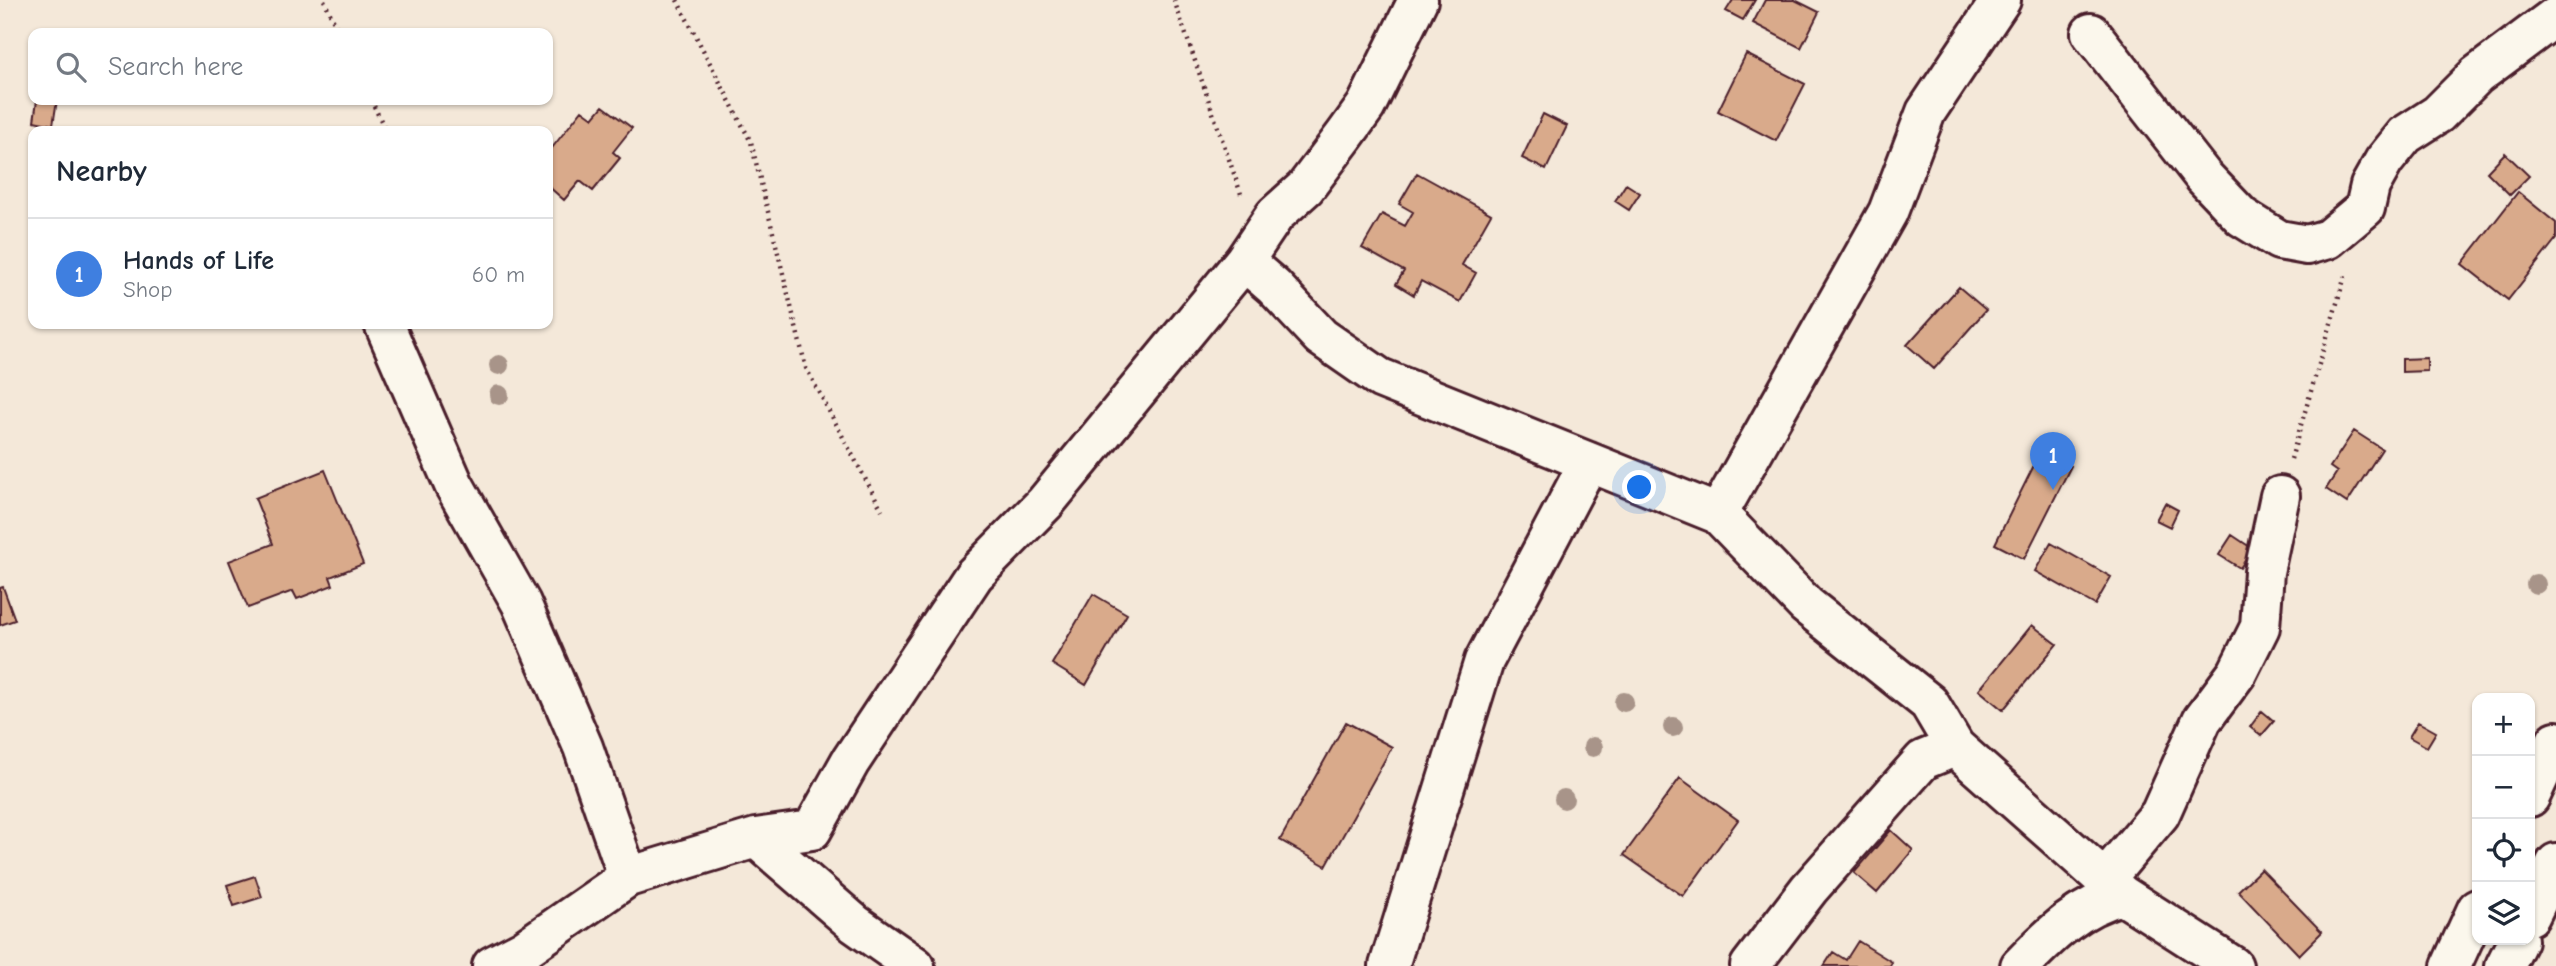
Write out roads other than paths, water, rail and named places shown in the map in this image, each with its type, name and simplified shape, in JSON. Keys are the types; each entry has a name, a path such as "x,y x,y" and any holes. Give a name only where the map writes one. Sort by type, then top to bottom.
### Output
{"street":[{"path":"492,966 523,950 628,877 756,838 812,831 850,762 974,575 1045,503 1253,247 1275,215 1305,188 1366,106 1418,0"},
{"path":"1718,514 1888,212 1926,112 1975,44 2001,0"},
{"path":"2091,33 2203,176 2242,217 2278,240 2307,245 2328,239 2365,208 2370,186 2405,135 2438,114 2477,75 2556,16"},
{"path":"1253,247 1274,287 1321,337 1380,378 1718,514 1806,605 1929,703 1955,747 2114,887 2233,966"},
{"path":"386,329 454,485 521,603 583,747 628,877"},
{"path":"1390,966 1484,661 1589,462"},
{"path":"2020,966 2076,914 2114,887 2160,814 2202,720 2237,673 2259,627 2264,572 2280,496"},
{"path":"2535,786 2556,741"},
{"path":"1750,966 1809,889 1923,760 1955,747"},
{"path":"756,838 855,924 915,966"},
{"path":"2535,906 2556,863"},
{"path":"2451,966 2472,920"},
{"path":"2505,966 2516,945"}],"place":[{"name":"Hands of Life","path":"2053,490"}]}
